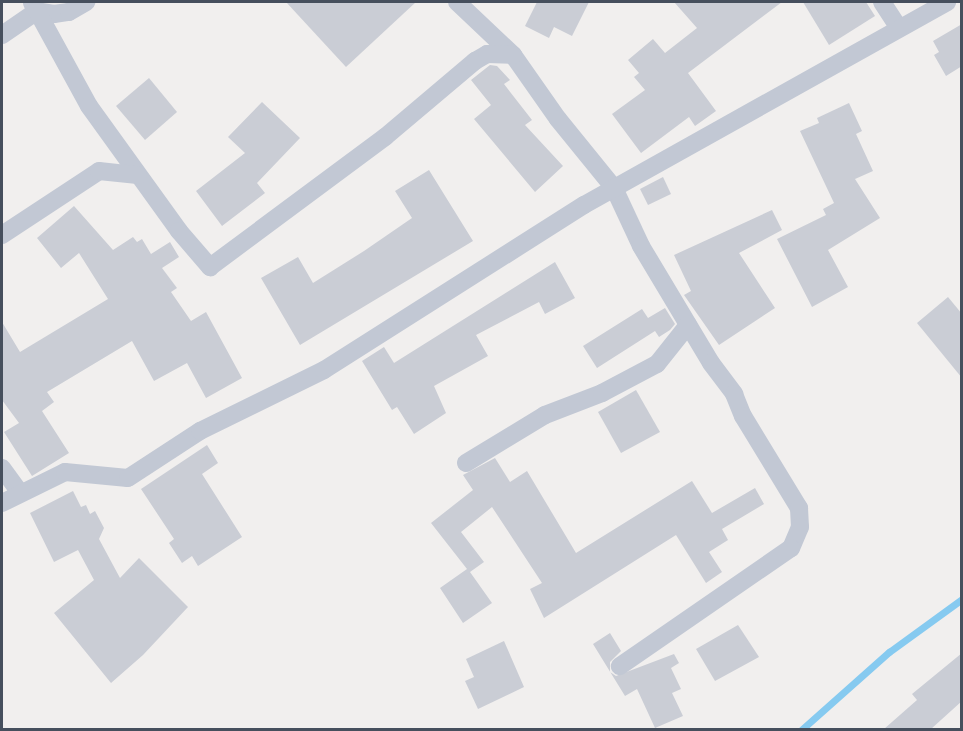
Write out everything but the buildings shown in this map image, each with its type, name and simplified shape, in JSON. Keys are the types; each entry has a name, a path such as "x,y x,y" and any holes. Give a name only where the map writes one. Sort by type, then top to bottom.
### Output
{"street":[{"path":"34,6 69,12 86,2"},
{"path":"457,2 513,55 558,119 614,188 641,246 688,325 734,394 743,416 799,508 800,527 791,548 620,666"},
{"path":"882,2 899,28"},
{"path":"2,503 65,472 128,478 200,431 324,370 614,188 947,2"},
{"path":"2,35 34,6"},
{"path":"34,6 89,106 138,175 210,267 385,137 475,61 487,54 513,55"},
{"path":"2,235 99,171 138,175"},
{"path":"466,463 545,415 602,393 657,364 688,325"},
{"path":"2,468 20,493"}],"waterway":[{"path":"801,730 889,652 962,599"}]}
